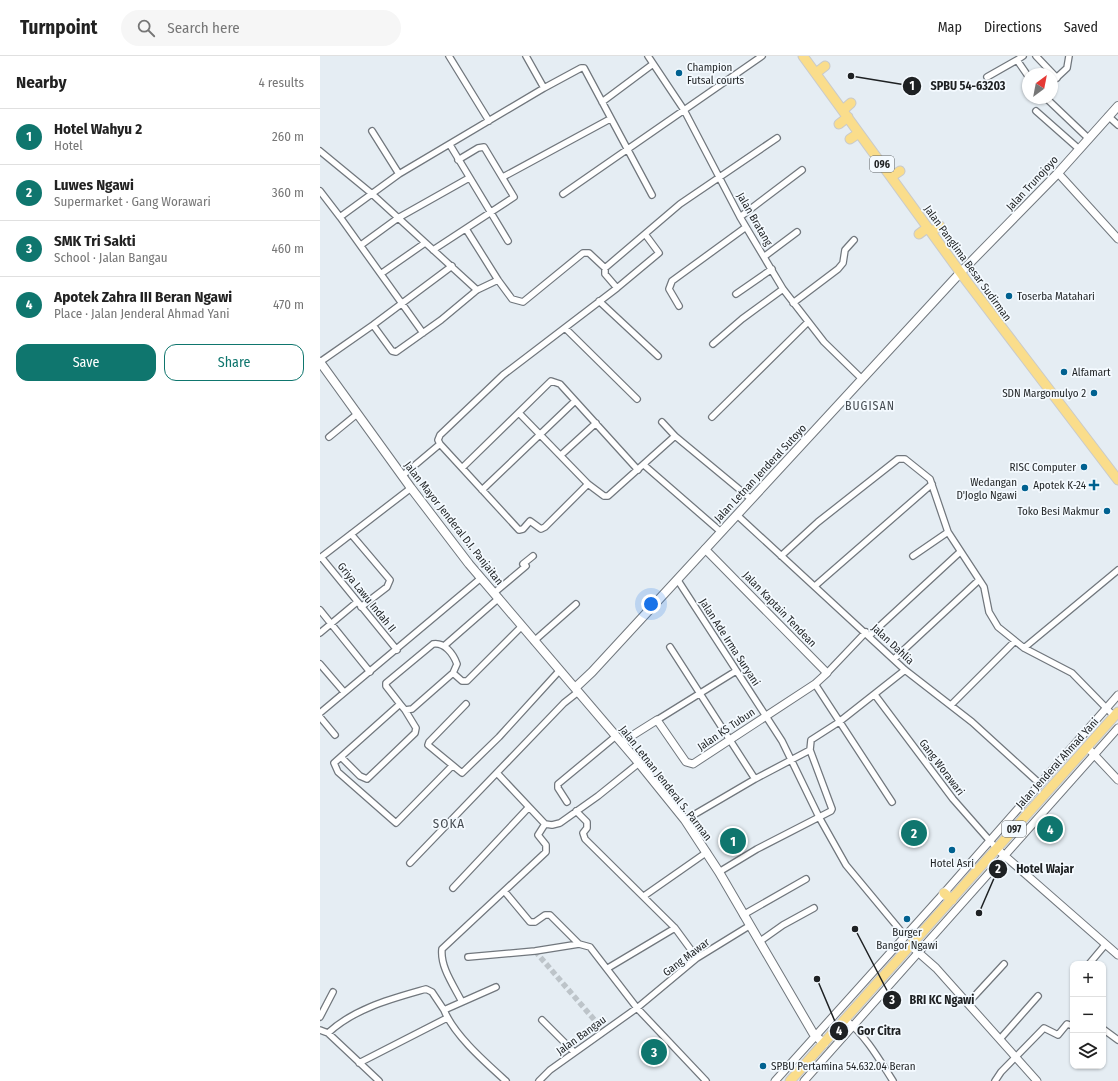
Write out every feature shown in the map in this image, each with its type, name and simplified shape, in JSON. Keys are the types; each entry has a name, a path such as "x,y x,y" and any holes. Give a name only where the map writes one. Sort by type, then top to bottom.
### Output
{"main road":[{"name":"Jalan Panglima Besar Sudirman","path":"803,56 960,273 1118,480"},
{"path":"816,73 825,66"},
{"path":"839,124 851,103"},
{"name":"Jalan Trunojoyo","path":"960,273 1058,173 1118,106"},
{"path":"850,139 859,133"},
{"path":"891,177 900,171"},
{"path":"919,234 940,226"},
{"name":"Jalan Letnan Jenderal Sutoyo","path":"576,690 960,273"},
{"name":"Jalan Mayor Jenderal D.I. Panjaitan","path":"320,362 402,476 481,578 576,690"},
{"name":"Jalan Letnan Jenderal S. Parman","path":"576,690 619,739 685,820 707,852 816,1036 824,1044"},
{"name":"Jalan Jenderal Ahmad Yani","path":"790,1081 846,1020 1116,714"},
{"path":"944,893 952,900"}],"street":[{"path":"449,56 489,121"},
{"path":"526,56 544,88"},
{"name":"Jalan Bratang","path":"648,56 684,110 746,228 783,289 824,342 862,379"},
{"path":"563,194 762,56"},
{"path":"986,77 1023,56"},
{"path":"1036,56 1047,68"},
{"path":"1058,77 1067,68 1069,56"},
{"path":"1017,60 1022,68"},
{"path":"602,102 653,64"},
{"path":"340,217 399,174 544,88 581,68 584,68 652,195"},
{"path":"1052,104 1088,138"},
{"path":"1036,111 1079,148"},
{"path":"1108,116 1118,125"},
{"path":"503,177 610,118"},
{"path":"372,131 399,174"},
{"path":"605,268 680,204 777,138"},
{"path":"450,145 508,241"},
{"path":"433,250 514,197 483,146 458,160"},
{"path":"320,151 371,193 477,290"},
{"path":"740,217 802,170"},
{"path":"1058,173 1118,239"},
{"path":"361,245 398,218 469,178"},
{"path":"320,191 361,245 401,304 423,333"},
{"path":"679,306 669,289 672,281 746,228"},
{"path":"466,229 498,280 512,299 523,302 583,253 589,253 605,268 605,274 617,288"},
{"path":"764,256 798,232"},
{"path":"588,484 541,529 530,522 521,530 517,529 438,440 440,435 503,375 617,288 660,253 644,234"},
{"path":"793,303 838,269 843,263 845,250 854,240"},
{"path":"382,274 425,243"},
{"path":"320,362 452,266"},
{"path":"736,294 772,269"},
{"path":"372,325 392,351 396,352 423,333 477,290 498,280"},
{"path":"713,344 742,319 783,289"},
{"path":"599,301 658,356"},
{"path":"712,417 808,322"},
{"path":"565,328 637,399"},
{"path":"462,468 551,381 560,384 638,470"},
{"path":"482,490 575,401"},
{"path":"519,413 588,484 601,495 608,496 675,436"},
{"path":"330,437 357,414"},
{"path":"662,422 675,436 751,499"},
{"path":"560,456 596,423"},
{"path":"402,476 440,444"},
{"path":"781,556 824,518 898,459 905,459 925,474 932,484 948,532 984,587 989,612 993,621 1024,648 1072,673 1106,709 1116,714"},
{"path":"644,465 721,532"},
{"path":"815,586 932,484"},
{"path":"321,558 411,488"},
{"name":"Jalan Dahlia","path":"737,515 868,634 905,670 972,722 1039,784"},
{"path":"913,556 948,532"},
{"path":"351,534 390,580 387,587 362,607"},
{"name":"Jalan Kaptain Tendean","path":"705,549 827,673"},
{"path":"892,802 839,722 816,684 868,634 960,552"},
{"path":"444,646 526,566 523,564 533,556"},
{"name":"Griya Lawu Indah II","path":"321,558 397,650"},
{"path":"1024,648 1118,570"},
{"path":"320,713 481,578"},
{"name":"Jalan Ade Irma Suryani","path":"677,579 766,716 792,760 819,817 846,865 905,936"},
{"path":"894,659 980,580"},
{"path":"320,633 357,602"},
{"path":"534,641 576,604"},
{"path":"320,610 370,672"},
{"path":"453,673 462,682 467,681 522,626"},
{"path":"950,705 1015,641"},
{"path":"342,757 360,776 367,779 417,730 405,710 386,686 386,683 432,644 439,643 444,646 456,659 457,664 453,673 412,709 405,710"},
{"path":"670,647 755,779"},
{"path":"321,667 344,692"},
{"path":"466,704 429,742 430,748 460,772 466,770 499,737 560,670"},
{"path":"719,872 757,849 832,809 810,750 811,740 839,722 905,670"},
{"path":"567,802 558,788 558,784 619,739 657,720 736,671"},
{"name":"Jalan KS Tubun","path":"657,720 689,764 695,763 816,684"},
{"path":"410,863 576,690"},
{"name":"Gang Worawari","path":"875,695 953,799 997,849"},
{"path":"775,1081 944,893 1118,695"},
{"path":"400,704 334,763 338,772 396,823 452,766"},
{"path":"320,717 335,735"},
{"path":"804,1081 1118,728"},
{"path":"1087,747 1118,780"},
{"path":"685,820 755,779 810,750"},
{"path":"497,773 545,824 552,825 560,823 576,810 598,796 639,763"},
{"path":"1039,784 1055,798"},
{"path":"453,888 529,807"},
{"path":"576,810 587,822 587,828 583,833 585,839 675,928 697,958"},
{"path":"462,1002 446,972 441,955 442,949 445,944 505,892 546,852 546,845 538,835 545,824"},
{"path":"997,849 1118,955"},
{"path":"644,896 707,852"},
{"path":"743,915 806,879"},
{"path":"505,892 530,922 535,922 545,915 550,915 579,944"},
{"path":"759,942 783,925 814,908"},
{"name":"Gang Mawar","path":"637,1008 697,958 750,926"},
{"path":"608,968 675,928"},
{"path":"468,957 535,951 579,944 590,947 608,968 637,1008 706,1081"},
{"path":"1091,961 1105,944"},
{"path":"911,946 936,968 1037,1081"},
{"path":"968,1003 1004,964"},
{"path":"444,1010 496,987"},
{"path":"328,1033 339,1022 361,1011 393,998 426,989 432,992 444,1010 447,1018 472,1047 506,1081"},
{"path":"320,1017 333,992"},
{"path":"1000,1039 1038,996"},
{"name":"Jalan Bangau","path":"540,1081 550,1070 637,1008"},
{"path":"359,1063 447,1018"},
{"path":"542,1020 574,1052"},
{"path":"846,1020 854,1026 873,1050 893,1081"},
{"path":"995,1081 1001,1072 1044,1028 1058,1035 1067,1024 1070,1025"},
{"path":"320,1030 328,1033 379,1081"},
{"path":"1106,1031 1118,1040"}],"tunnel":[{"path":"535,951 604,1031"}],"place":[{"name":"Champion Futsal courts","path":"679,73"},
{"name":"SPBU 54-63203","path":"851,76"},
{"name":"Toserba Matahari","path":"1009,296"},
{"name":"Alfamart","path":"1064,372"},
{"name":"SDN Margomulyo 2","path":"1094,393"},
{"name":"RISC Computer","path":"1084,467"},
{"name":"Apotek K-24","path":"1094,485"},
{"name":"Wedangan D'Joglo Ngawi","path":"1025,488"},
{"name":"Toko Besi Makmur","path":"1107,511"},
{"name":"Apotek Zahra III Beran Ngawi","path":"1050,829"},
{"name":"Luwes Ngawi","path":"914,833"},
{"name":"Hotel Wahyu 2","path":"733,841"},
{"name":"Hotel Asri","path":"952,850"},
{"name":"Hotel Wajar","path":"979,913"},
{"name":"Burger Bangor Ngawi","path":"907,919"},
{"name":"BRI KC Ngawi","path":"855,929"},
{"name":"Gor Citra","path":"817,979"},
{"name":"SMK Tri Sakti","path":"654,1052"},
{"name":"SPBU Pertamina 54.632.04 Beran","path":"763,1066"}],"district":[{"name":"BUGISAN","path":"870,406"},
{"name":"SOKA","path":"449,823"}]}
